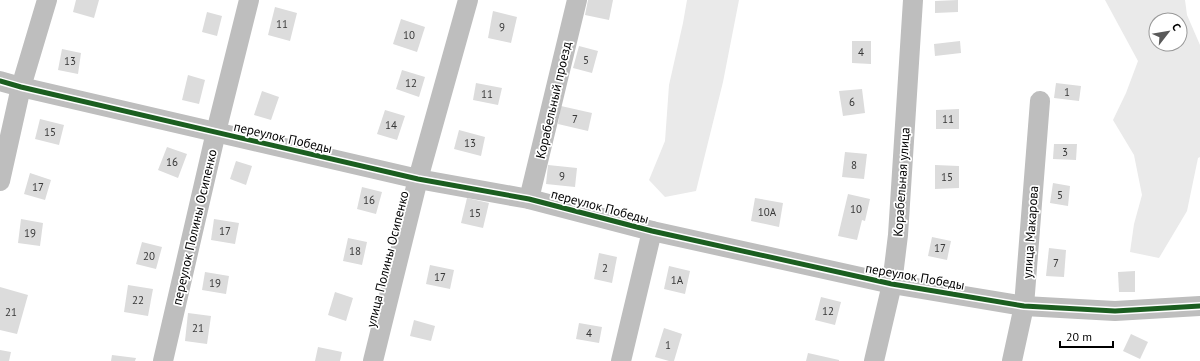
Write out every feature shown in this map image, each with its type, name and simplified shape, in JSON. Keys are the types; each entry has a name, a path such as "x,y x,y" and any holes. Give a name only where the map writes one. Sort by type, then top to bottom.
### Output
{"street":[{"path":"0,181 21,87 47,0"},
{"name":"переулок Полины Осипенко","path":"163,361 216,132 249,0"},
{"name":"улица Полины Осипенко","path":"374,361 418,179 468,0"},
{"name":"Корабельный проезд","path":"529,199 577,0"},
{"name":"Корабельная улица","path":"874,361 892,284 898,235 913,0"},
{"name":"переулок Победы","path":"0,81 418,179 529,199 652,231 892,284 1024,306 1114,311 1200,306"},
{"name":"улица Макарова","path":"1012,361 1024,306 1040,101"},
{"path":"621,361 652,231"}],"shaded area":[{"path":"687,0 739,0 723,82 696,191 665,197 649,180 665,141 669,85"},
{"path":"1105,0 1185,0 1187,12 1148,12 1148,52 1188,52 1188,17 1200,45 1200,157 1198,158 1187,211 1159,258 1130,252 1134,224 1142,195 1134,155 1113,120 1126,93 1138,61"}],"building":[{"path":"76,0 99,0 94,18 73,12"},
{"path":"588,0 613,0 609,20 585,15"},
{"path":"958,0 958,12 935,13 935,1"},
{"path":"275,7 297,13 290,41 268,35"},
{"path":"493,11 517,17 511,43 488,38"},
{"path":"207,12 222,16 217,36 202,32"},
{"path":"401,19 425,27 417,52 393,44"},
{"path":"852,41 871,41 871,64 852,63"},
{"path":"960,41 961,53 935,56 934,44"},
{"path":"579,46 598,51 592,73 573,68"},
{"path":"62,49 81,53 78,74 58,70"},
{"path":"402,70 425,77 419,97 396,89"},
{"path":"188,75 205,80 199,104 182,100"},
{"path":"476,83 502,88 498,105 473,100"},
{"path":"1056,83 1081,86 1079,101 1054,98"},
{"path":"862,89 865,113 843,116 839,91"},
{"path":"262,91 279,97 271,120 254,115"},
{"path":"561,106 592,113 588,131 558,124"},
{"path":"959,109 959,129 936,129 936,110"},
{"path":"385,110 405,116 397,140 377,134"},
{"path":"40,119 64,125 59,145 35,139"},
{"path":"459,130 485,137 481,156 454,149"},
{"path":"1054,144 1077,144 1076,160 1053,159"},
{"path":"167,147 187,154 178,178 158,170"},
{"path":"845,152 867,154 864,179 842,177"},
{"path":"236,161 252,166 246,185 230,179"},
{"path":"548,165 577,168 575,187 546,184"},
{"path":"935,165 959,166 959,188 935,189"},
{"path":"30,173 51,180 45,200 24,194"},
{"path":"1053,183 1070,186 1068,206 1050,203"},
{"path":"362,187 382,192 376,214 357,209"},
{"path":"848,194 870,199 865,221 862,220 857,240 838,236"},
{"path":"467,198 489,203 483,228 461,223"},
{"path":"755,198 783,203 779,227 751,221"},
{"path":"21,219 43,223 40,246 18,243"},
{"path":"214,219 239,223 235,244 211,240"},
{"path":"932,237 951,241 947,260 928,256"},
{"path":"348,238 367,242 362,265 343,261"},
{"path":"142,242 162,247 156,269 136,264"},
{"path":"1049,248 1066,250 1064,277 1046,276"},
{"path":"599,253 617,257 612,283 594,279"},
{"path":"430,265 454,270 450,289 426,284"},
{"path":"669,266 690,271 685,294 664,289"},
{"path":"1135,271 1135,292 1119,292 1118,272"},
{"path":"205,272 229,276 226,294 202,290"},
{"path":"128,285 153,289 148,316 124,312"},
{"path":"0,287 28,295 17,334 0,330"},
{"path":"335,292 353,298 346,321 328,315"},
{"path":"821,297 841,302 835,325 815,320"},
{"path":"188,313 211,316 207,344 185,341"},
{"path":"414,320 435,326 431,341 410,336"},
{"path":"579,323 602,327 599,343 576,339"},
{"path":"664,328 682,334 674,361 655,357"},
{"path":"1131,334 1148,342 1140,359 1123,351"},
{"path":"318,347 342,352 340,361 315,361"},
{"path":"0,350 11,352 9,361 0,361"},
{"path":"808,353 839,360 839,361 806,361"},
{"path":"112,355 136,358 135,361 111,361"}],"cycle path":[{"path":"0,81 418,179 529,199 652,231 892,284 1024,306 1115,311 1200,306"}]}
